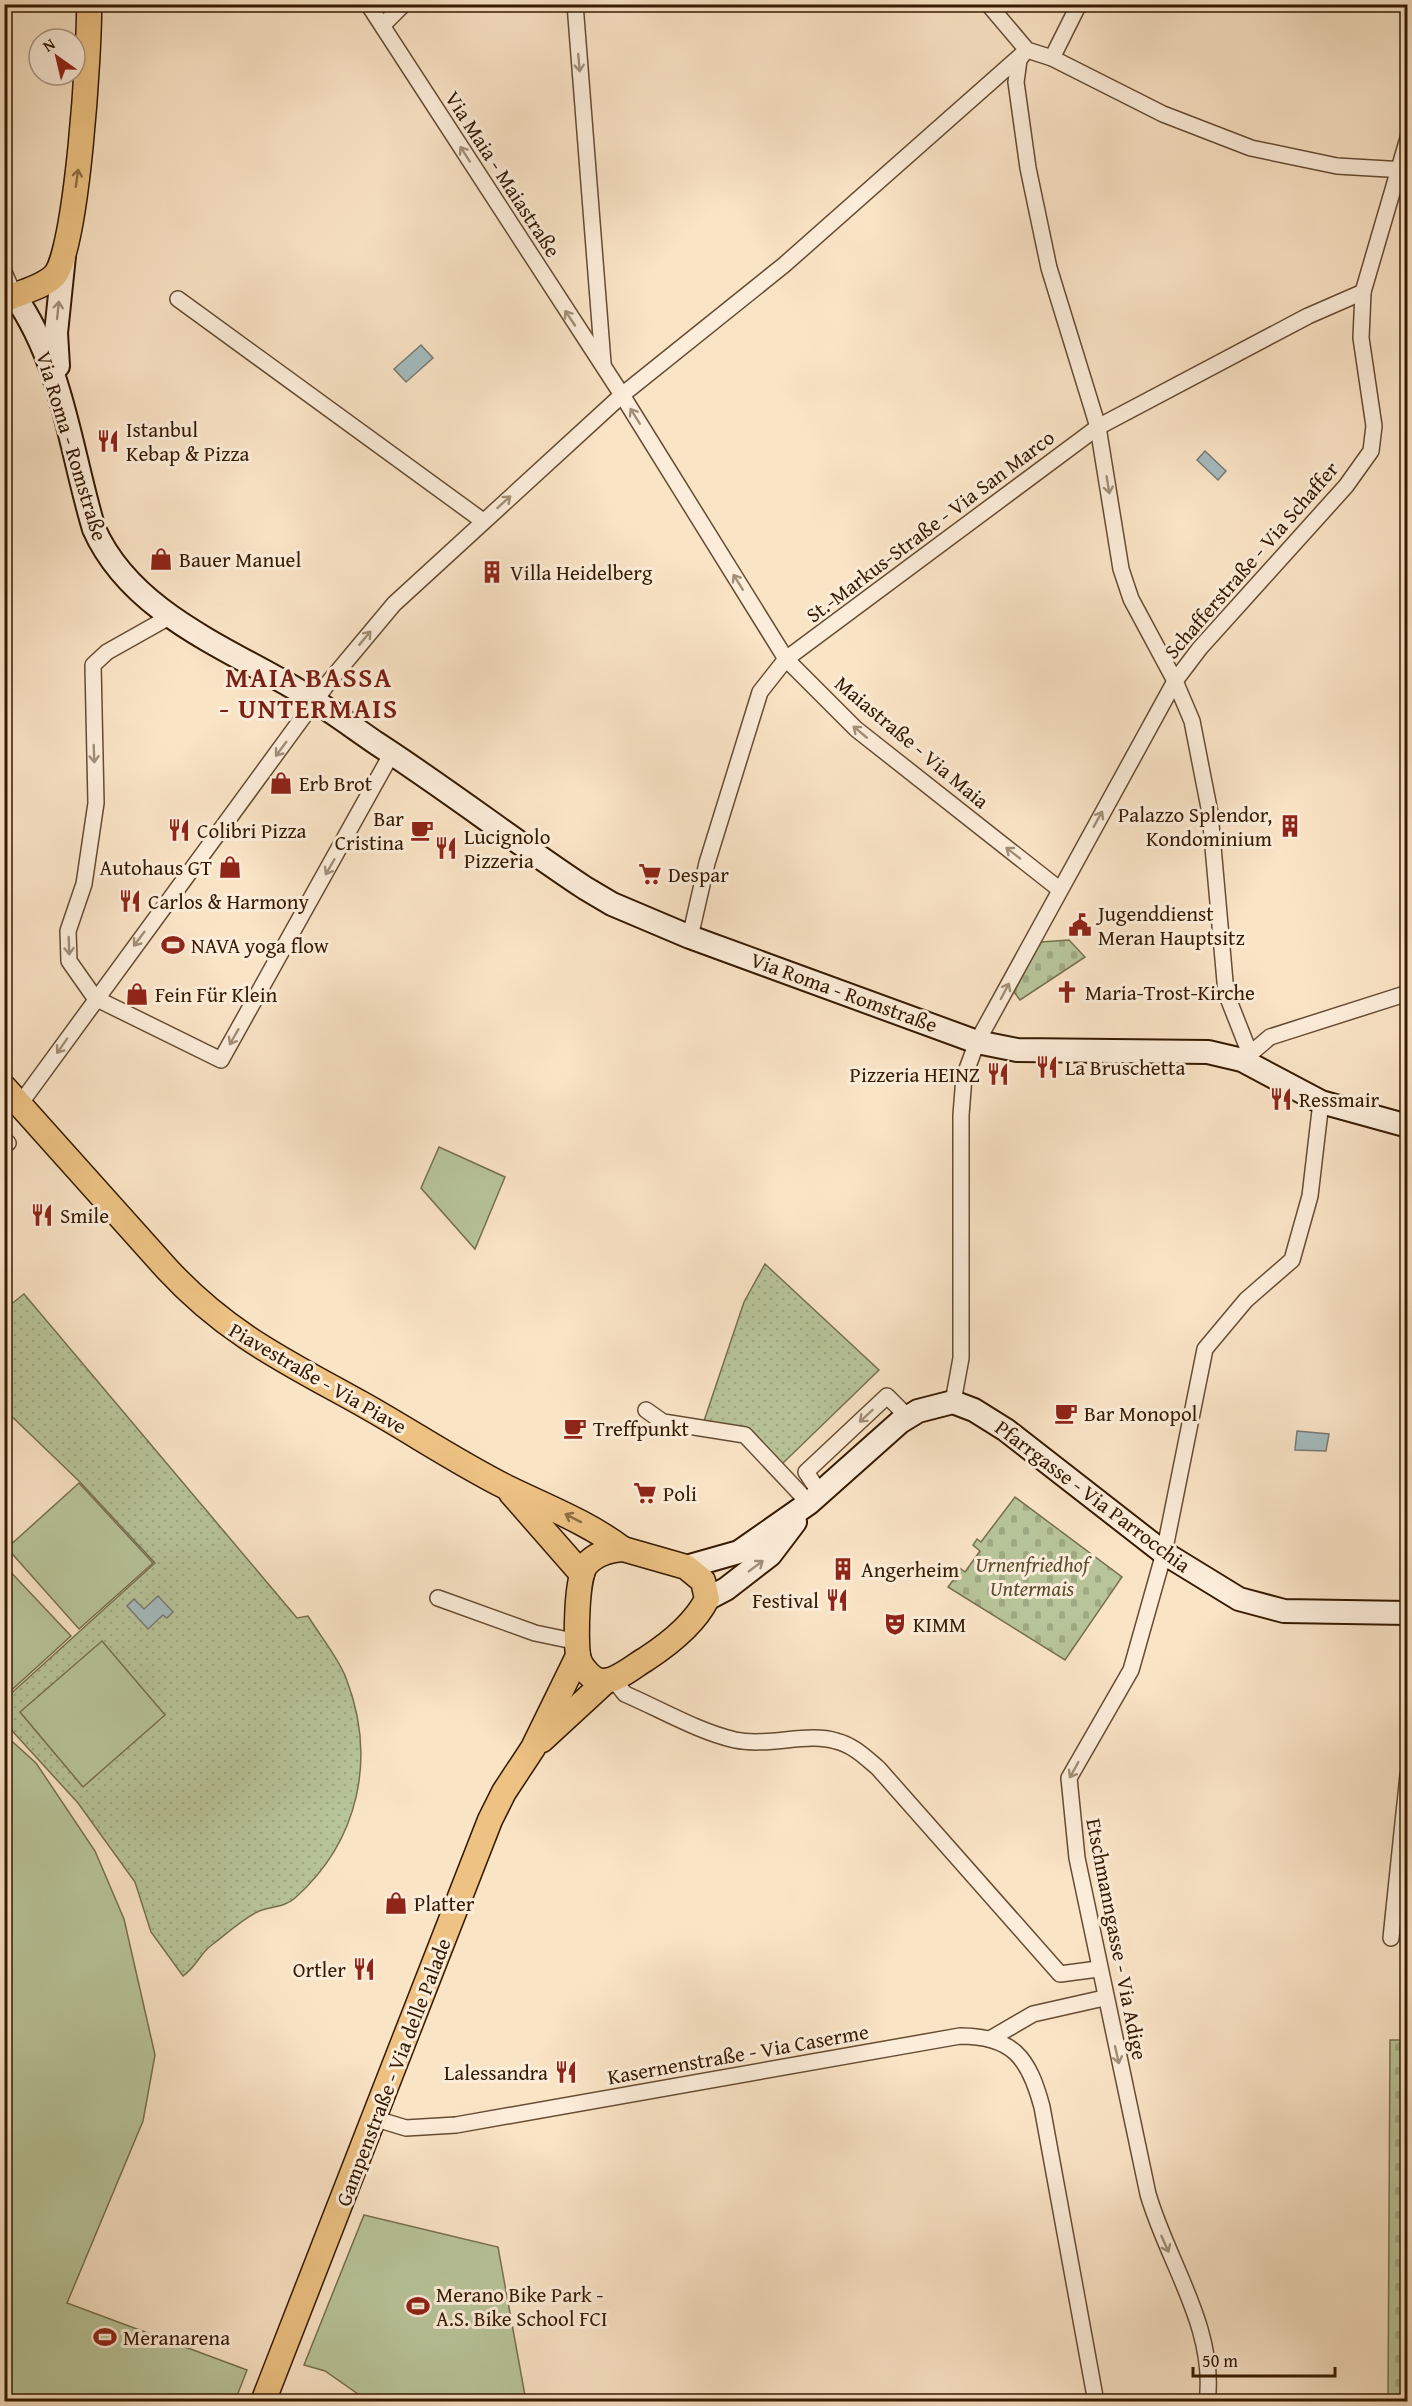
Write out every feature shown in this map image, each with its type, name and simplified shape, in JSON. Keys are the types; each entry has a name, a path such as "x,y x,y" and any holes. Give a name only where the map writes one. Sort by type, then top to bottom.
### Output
{"main road":[{"path":"9,298 55,276 64,255 80,158 89,4"},
{"name":"Piavestraße - Via Piave","path":"12,1095 187,1291 224,1324 293,1367 506,1486 575,1518 623,1549"},
{"name":"Piavestraße - Via Piave","path":"506,1486 582,1574"},
{"path":"623,1549 686,1567 703,1581 707,1599 699,1614 650,1656 609,1680 591,1677 578,1649 582,1574 594,1559 608,1550 623,1549"},
{"name":"Gampenstraße - Via delle Palade","path":"263,2402 490,1820 504,1792 533,1748 578,1649"},
{"name":"Gampenstraße - Via delle Palade","path":"533,1748 572,1716 609,1680"}],"street":[{"name":"Via Maia - Maiastraße","path":"368,4 603,366"},
{"path":"383,25 404,4"},
{"path":"575,4 603,366"},
{"path":"988,4 1027,50 1052,58 1163,114 1251,148 1337,166 1402,170"},
{"path":"1052,58 1079,4"},
{"path":"12,1095 95,998 323,708 328,683 394,604 622,395 784,265 1027,50"},
{"path":"1027,50 1019,60 1016,82 1028,168 1049,268 1098,427 1121,569 1131,599 1175,681 1192,721 1210,813 1226,993 1246,1057 1270,1037 1407,993"},
{"name":"Schafferstraße - Via Schaffer","path":"953,1402 961,1358 964,1077 977,1042 1175,681 1200,648 1346,486 1371,451 1374,426 1361,338 1363,292 1402,170 1407,138"},
{"path":"59,389 56,333 64,255"},
{"path":"4,272 9,298"},
{"name":"St.-Markus-Straße - Via San Marco","path":"690,937 707,863 760,692 786,659 1098,427 1308,316 1363,292"},
{"name":"Via Roma - Romstraße","path":"9,298 41,341 59,389 90,517 103,549 126,579 171,616 290,686 392,753 585,888 612,904 690,937 977,1042 1017,1050 1179,1049 1246,1057 1320,1102 1407,1126"},
{"path":"178,299 483,521"},
{"name":"Maiastraße - Via Maia","path":"603,366 786,659 856,729 1059,889"},
{"path":"171,616 107,652 93,665 96,803 84,884 68,931 69,961 95,998 221,1060 359,816 392,753"},
{"name":"Etschmanngasse - Via Adige","path":"1207,2402 1209,2370 1202,2338 1182,2282 1157,2227 1104,1998 1077,1858 1069,1778 1131,1670 1164,1553 1205,1349 1246,1300 1292,1260 1310,1196 1320,1102"},
{"path":"686,1567 739,1552 814,1498 908,1417 938,1404 953,1402"},
{"name":"Pfarrgasse - Via Parrocchia","path":"953,1402 974,1410 1006,1430 1164,1553 1239,1599 1284,1611 1407,1613"},
{"path":"646,1410 663,1422 745,1435 814,1498"},
{"path":"707,1599 726,1589 770,1556 814,1498"},
{"path":"438,1598 578,1649"},
{"path":"609,1680 624,1694 735,1740 779,1743 814,1739 835,1740 859,1751 878,1768 1060,1974 1098,1969"},
{"path":"1391,1938 1407,1775"},
{"path":"990,2038 1033,2014 1104,1998"},
{"name":"Kasernenstraße - Via Caserme","path":"373,2118 406,2128 456,2125 960,2036 990,2038"},
{"path":"990,2038 1005,2043 1015,2051 1035,2080 1042,2107 1096,2402"}],"green space":[{"path":"1069,940 1085,957 1020,1000 1014,992 1041,942"},
{"path":"439,1147 505,1177 475,1249 421,1188"},
{"path":"765,1264 879,1370 781,1465 754,1433 704,1421 744,1302"},
{"path":"24,1294 297,1618 308,1616 343,1670 355,1708 360,1738 360,1768 356,1797 347,1824 334,1851 317,1875 295,1898 283,1905 256,1912 244,1920 205,1951 183,1976 151,1932 135,1882 78,1803 5,1723 5,1699 155,1563 79,1481 5,1410 5,1309"},
{"path":"79,1483 153,1563 79,1629 7,1548"},
{"name":"Urnenfriedhof Untermais","path":"1015,1497 1122,1577 1065,1660 948,1587 957,1575 953,1571 957,1566 965,1572 980,1551 973,1545 977,1539 981,1542"},
{"path":"4,1565 71,1636 5,1696 4,1696"},
{"path":"102,1641 165,1715 83,1787 20,1712"},
{"path":"5,1735 36,1763 95,1851 124,1919 155,2055 143,2121 67,2303 247,2370 235,2401 5,2401"},
{"path":"1390,2040 1408,2040 1407,2402 1388,2401"},
{"name":"Merano Bike Park - A.S. Bike School FCI","path":"364,2215 498,2247 526,2401 368,2401 325,2371 304,2365"}],"water":[{"path":"421,345 433,358 406,382 394,369"},
{"path":"1205,451 1226,471 1218,480 1197,460"},
{"path":"1297,1431 1329,1434 1326,1451 1295,1450"},
{"path":"158,1596 173,1612 167,1618 163,1615 148,1629 127,1606 134,1599 144,1609"}],"place":[{"name":"Istanbul Kebap & Pizza","path":"108,441"},
{"name":"Bauer Manuel","path":"161,559"},
{"name":"Villa Heidelberg","path":"492,572"},
{"name":"Erb Brot","path":"281,783"},
{"name":"Palazzo Splendor, Kondominium","path":"1290,826"},
{"name":"Colibri Pizza","path":"179,830"},
{"name":"Bar Cristina","path":"422,830"},
{"name":"Lucignolo Pizzeria","path":"446,848"},
{"name":"Autohaus GT","path":"230,867"},
{"name":"Despar","path":"650,874"},
{"name":"Carlos & Harmony","path":"130,901"},
{"name":"Jugenddienst Meran Hauptsitz","path":"1080,925"},
{"name":"NAVA yoga flow","path":"173,945"},
{"name":"Maria-Trost-Kirche","path":"1067,992"},
{"name":"Fein Für Klein","path":"137,994"},
{"name":"La Bruschetta","path":"1047,1067"},
{"name":"Pizzeria HEINZ","path":"998,1074"},
{"name":"Ressmair","path":"1281,1099"},
{"name":"Smile","path":"42,1215"},
{"name":"Bar Monopol","path":"1066,1413"},
{"name":"Treffpunkt","path":"575,1428"},
{"name":"Poli","path":"645,1493"},
{"name":"Angerheim","path":"843,1569"},
{"name":"Festival","path":"837,1600"},
{"name":"KIMM","path":"895,1624"},
{"name":"Platter","path":"396,1903"},
{"name":"Ortler","path":"364,1969"},
{"name":"Lalessandra","path":"566,2072"},
{"name":"Merano Bike Park - A.S. Bike School FCI","path":"418,2306"},
{"name":"Meranarena","path":"105,2337"}],"district":[{"name":"MAIA BASSA - UNTERMAIS","path":"309,692"}]}
